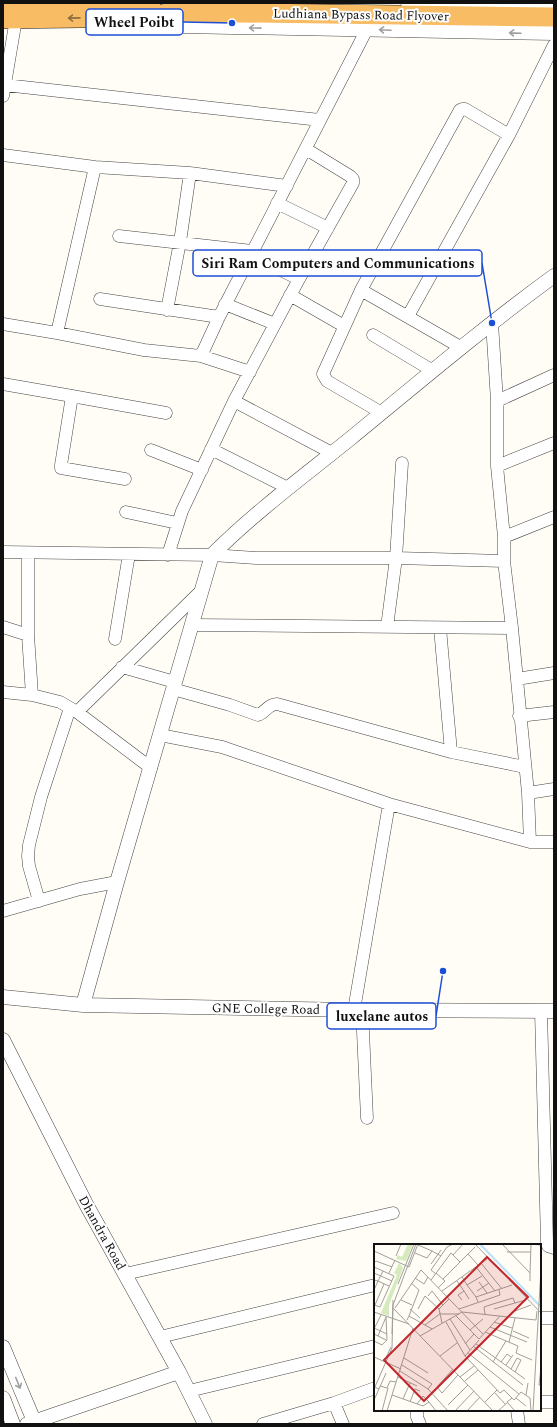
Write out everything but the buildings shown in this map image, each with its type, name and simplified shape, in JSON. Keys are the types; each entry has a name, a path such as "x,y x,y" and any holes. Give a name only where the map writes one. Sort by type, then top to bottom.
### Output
{"highway":[{"path":"3,3 143,8"},
{"path":"10,19 143,8"},
{"name":"Ludhiana Bypass Road Flyover","path":"143,8 158,17 174,13 554,17"}],"street":[{"path":"408,3 554,7"},
{"path":"143,8 158,23 182,26 554,33"},
{"path":"10,19 4,91 320,120"},
{"path":"201,356 251,253 287,186 366,29"},
{"path":"408,316 509,135 554,45"},
{"path":"382,413 327,381 324,377 324,370 344,326 361,290 460,110 465,109 509,135"},
{"path":"168,555 177,523 234,401 290,295 353,183 353,179 350,176 306,148"},
{"path":"3,155 95,167 190,173 287,186"},
{"path":"56,333 95,167"},
{"path":"167,310 180,242 190,173"},
{"path":"277,203 328,228"},
{"path":"119,236 180,242 251,253 299,279"},
{"path":"83,1005 117,882 212,555 229,538 288,488 492,323 554,276"},
{"path":"361,290 462,348"},
{"path":"290,295 344,326"},
{"path":"100,299 219,317"},
{"path":"226,304 275,324"},
{"path":"492,323 497,401 497,466 504,537 504,561 528,793 530,842"},
{"path":"3,324 144,350 201,356 250,372"},
{"path":"373,335 433,371"},
{"path":"497,401 554,375"},
{"path":"3,384 166,413"},
{"path":"72,396 61,465 62,468 65,470 125,479"},
{"path":"234,401 332,453"},
{"path":"497,466 554,443"},
{"path":"211,449 288,488"},
{"path":"151,450 202,470"},
{"path":"387,627 396,558 402,463"},
{"path":"126,512 177,523"},
{"path":"504,537 554,517"},
{"path":"3,552 212,555 256,558 396,558 504,561"},
{"path":"28,553 28,635 32,695"},
{"path":"115,639 129,554"},
{"path":"39,901 29,866 28,856 30,844 41,797 73,710 122,667 202,590"},
{"path":"192,625 512,628"},
{"path":"3,626 28,635"},
{"path":"440,628 451,752"},
{"path":"122,667 258,715 270,705 277,704 451,752 525,767"},
{"path":"517,679 554,673"},
{"path":"3,692 32,695 60,702 73,710 150,768"},
{"path":"519,716 554,712"},
{"path":"160,735 222,748 390,804 530,842 554,842"},
{"path":"528,793 554,789"},
{"path":"367,1118 358,1010 390,804"},
{"path":"3,911 80,889 117,882"},
{"name":"GNE College Road","path":"3,997 83,1005 358,1010 548,1011"},
{"path":"548,1011 547,1242 548,1246 554,1248"},
{"name":"Dhandra Road","path":"3,1040 86,1204 179,1372 205,1424"},
{"path":"124,1274 393,1213"},
{"path":"160,1337 374,1285"},
{"path":"541,1318 554,1318"},
{"path":"189,1391 374,1346"},
{"path":"3,1347 32,1423 179,1372"},
{"path":"263,1424 334,1403 374,1388"},
{"path":"3,1398 13,1424"},
{"path":"541,1402 554,1402"},
{"path":"334,1403 343,1424"},
{"path":"417,1411 420,1424"},
{"path":"517,1411 519,1424"}],"place":[{"name":"Wheel Poibt","path":"232,23"},
{"name":"Siri Ram Computers and Communications","path":"492,323"},
{"name":"luxelane autos","path":"443,971"}]}
